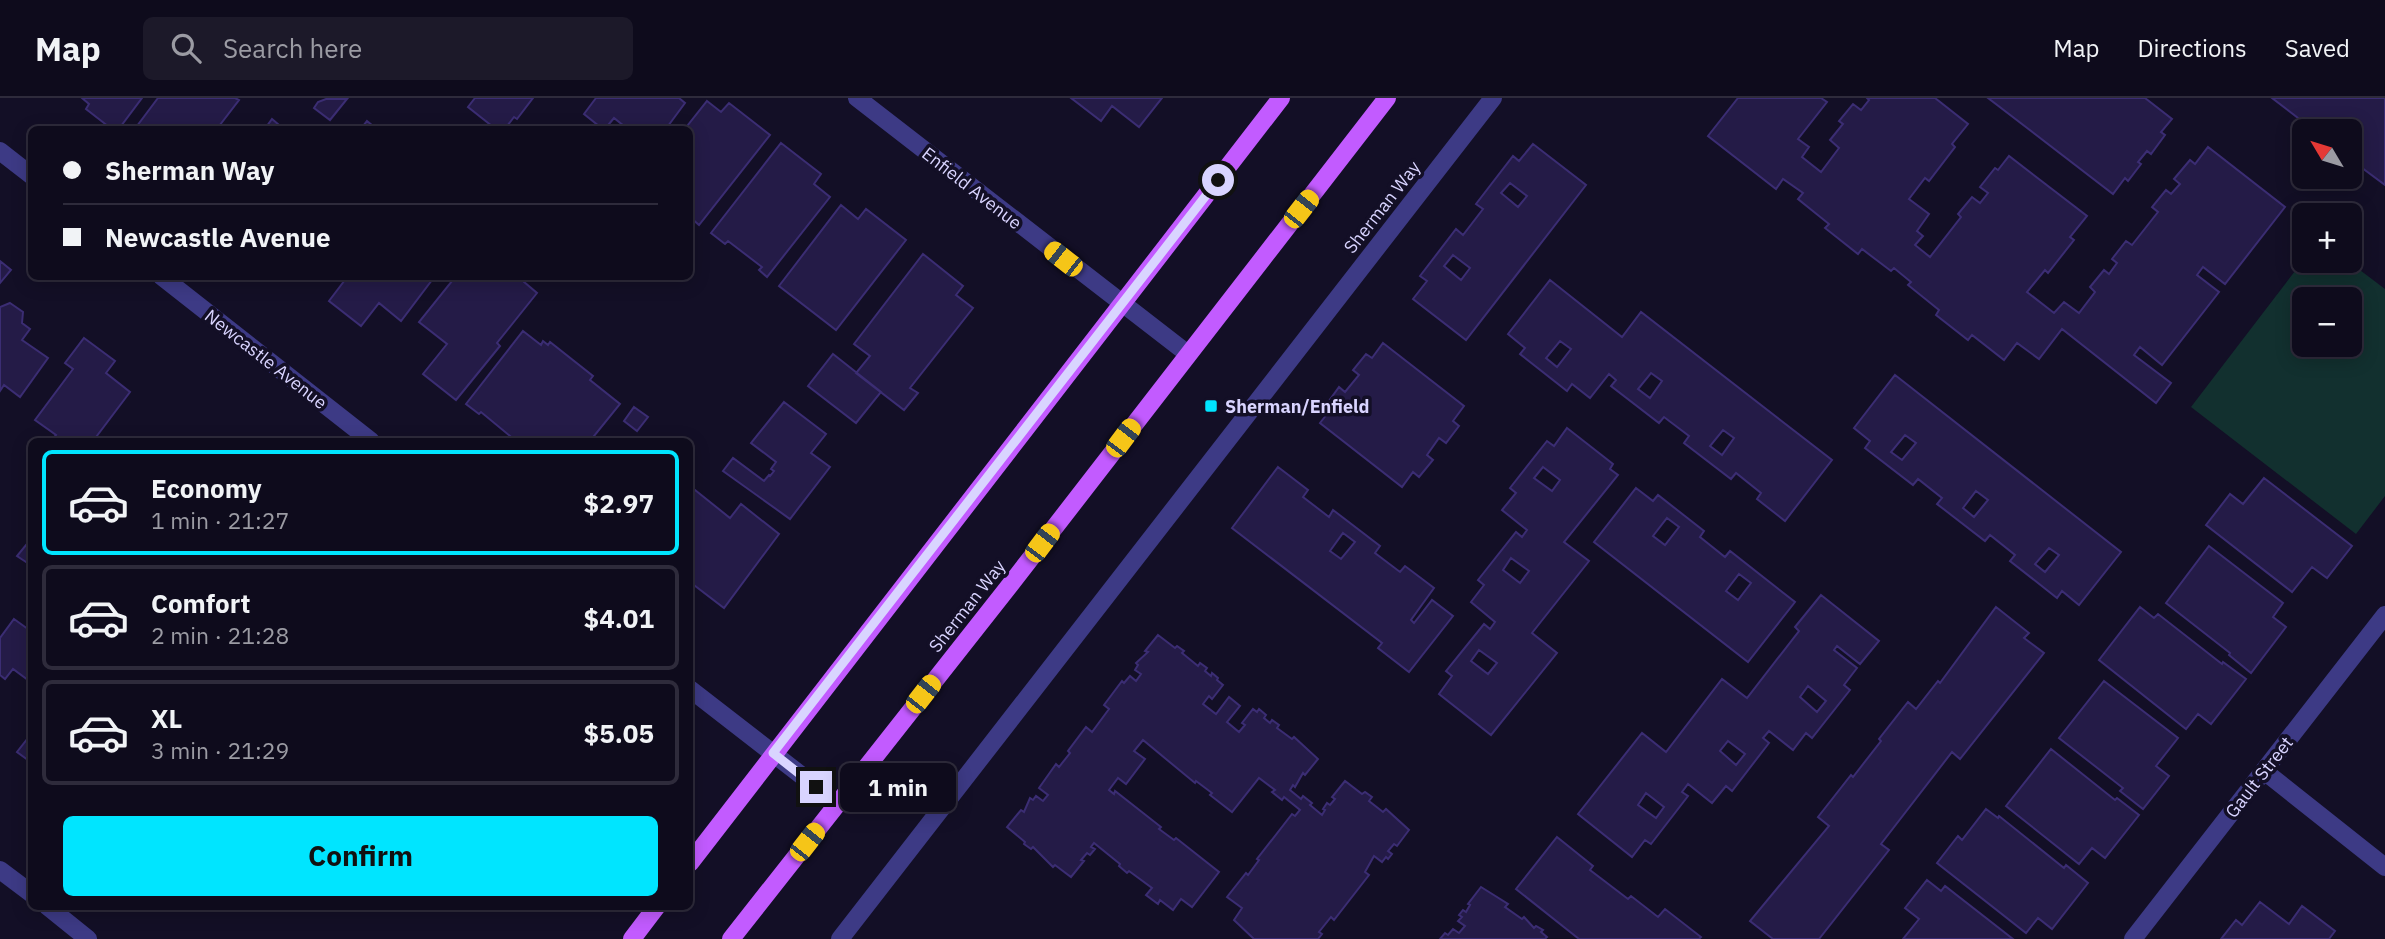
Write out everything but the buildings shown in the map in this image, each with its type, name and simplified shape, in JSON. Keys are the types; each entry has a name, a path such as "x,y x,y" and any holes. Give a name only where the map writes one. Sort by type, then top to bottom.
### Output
{"main road":[{"path":"693,859 1282,98"},
{"name":"Sherman Way","path":"732,939 1387,98"},
{"path":"632,939 654,910"}],"street":[{"name":"Enfield Avenue","path":"857,98 1188,354"},
{"name":"Sherman Way","path":"840,939 1493,98"},
{"path":"0,151 28,173"},
{"name":"Newcastle Avenue","path":"165,280 368,438"},
{"name":"Gault Street","path":"2133,939 2385,615"},
{"path":"693,691 837,803"},
{"path":"2264,771 2385,867"},
{"path":"0,870 28,891"},
{"path":"52,910 89,939"}],"green space":[{"path":"2362,272 2385,289 2385,496 2356,534 2191,407 2294,273"}],"place":[{"name":"Sherman/Enfield","path":"1211,406"}],"route":[{"path":"816,787 773,753 1218,180"}]}
